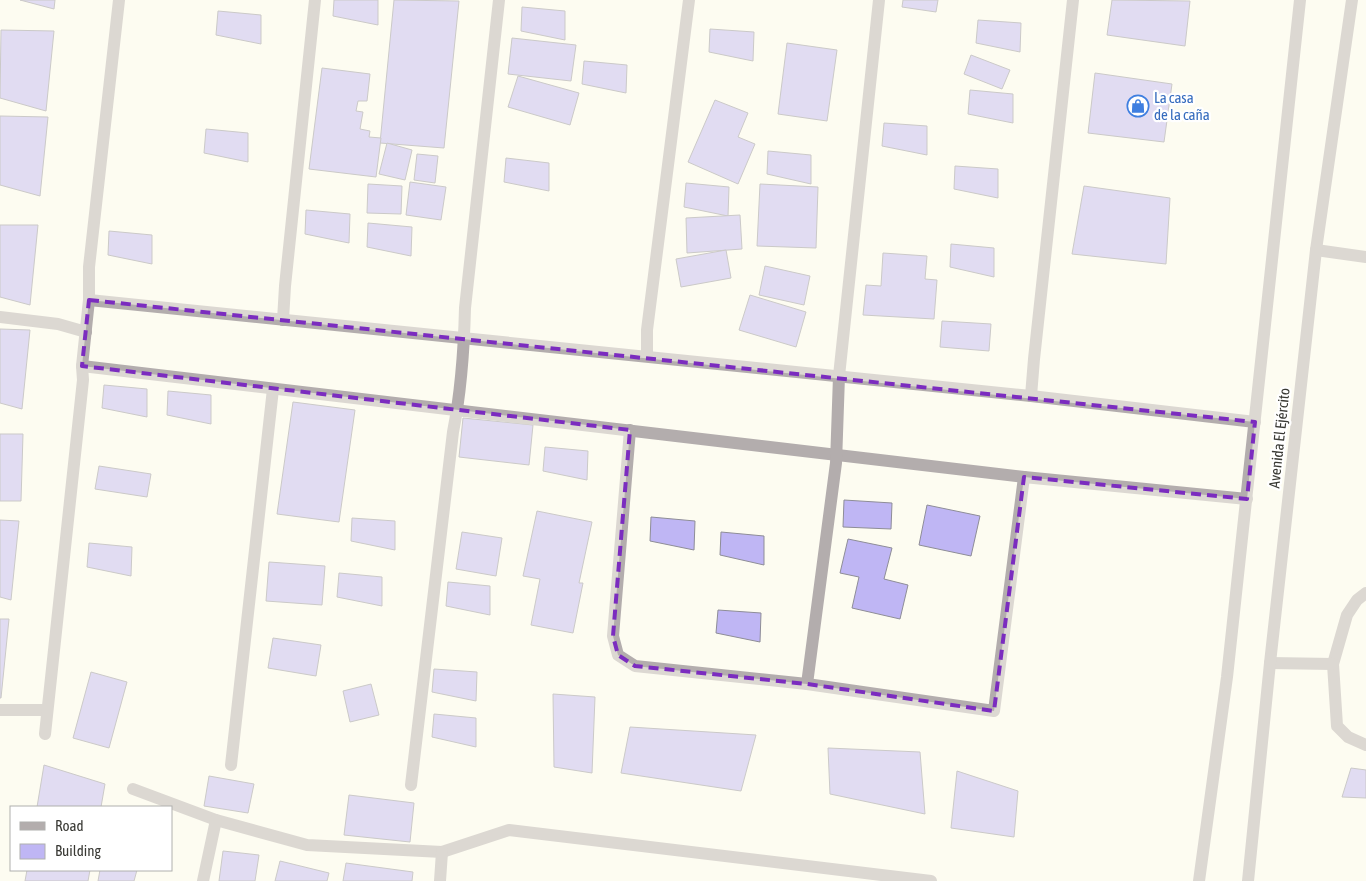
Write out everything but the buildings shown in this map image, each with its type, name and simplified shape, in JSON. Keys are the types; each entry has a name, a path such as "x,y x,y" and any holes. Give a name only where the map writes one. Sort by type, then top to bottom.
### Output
{"street":[{"path":"45,734 46,710 83,380 82,366 89,300 89,266 119,0"},
{"path":"284,320 285,286 315,0"},
{"path":"411,784 452,432 457,410 465,308 499,0"},
{"path":"647,356 647,330 689,0"},
{"path":"807,684 836,462 839,376 880,0"},
{"path":"1032,396 1034,359 1073,0"},
{"name":"Avenida El Ejército","path":"1199,881 1227,677 1300,0"},
{"name":"Avenida El Ejército","path":"1248,881 1316,250 1352,0"},
{"path":"1316,250 1366,256"},
{"path":"89,300 1032,396 1255,422"},
{"path":"0,317 58,324 86,332"},
{"path":"82,366 1024,477 1247,499"},
{"path":"231,765 273,389"},
{"path":"630,430 613,636 618,655 635,666 807,684 994,711 1024,477"},
{"path":"1366,593 1357,600 1347,615 1333,664 1337,726 1348,737 1366,745"},
{"path":"1270,663 1333,664"},
{"path":"0,710 46,710"},
{"path":"133,789 216,820 307,845 442,852 509,830 931,881"},
{"path":"203,881 216,820"},
{"path":"440,881 442,852"}],"highlighted area":[{"path":"89,300 1255,422 1247,499 1024,477 994,711 807,684 635,666 618,655 613,636 630,430 82,366"}],"place":[{"name":"La casa de la caña","path":"1138,106"}]}
